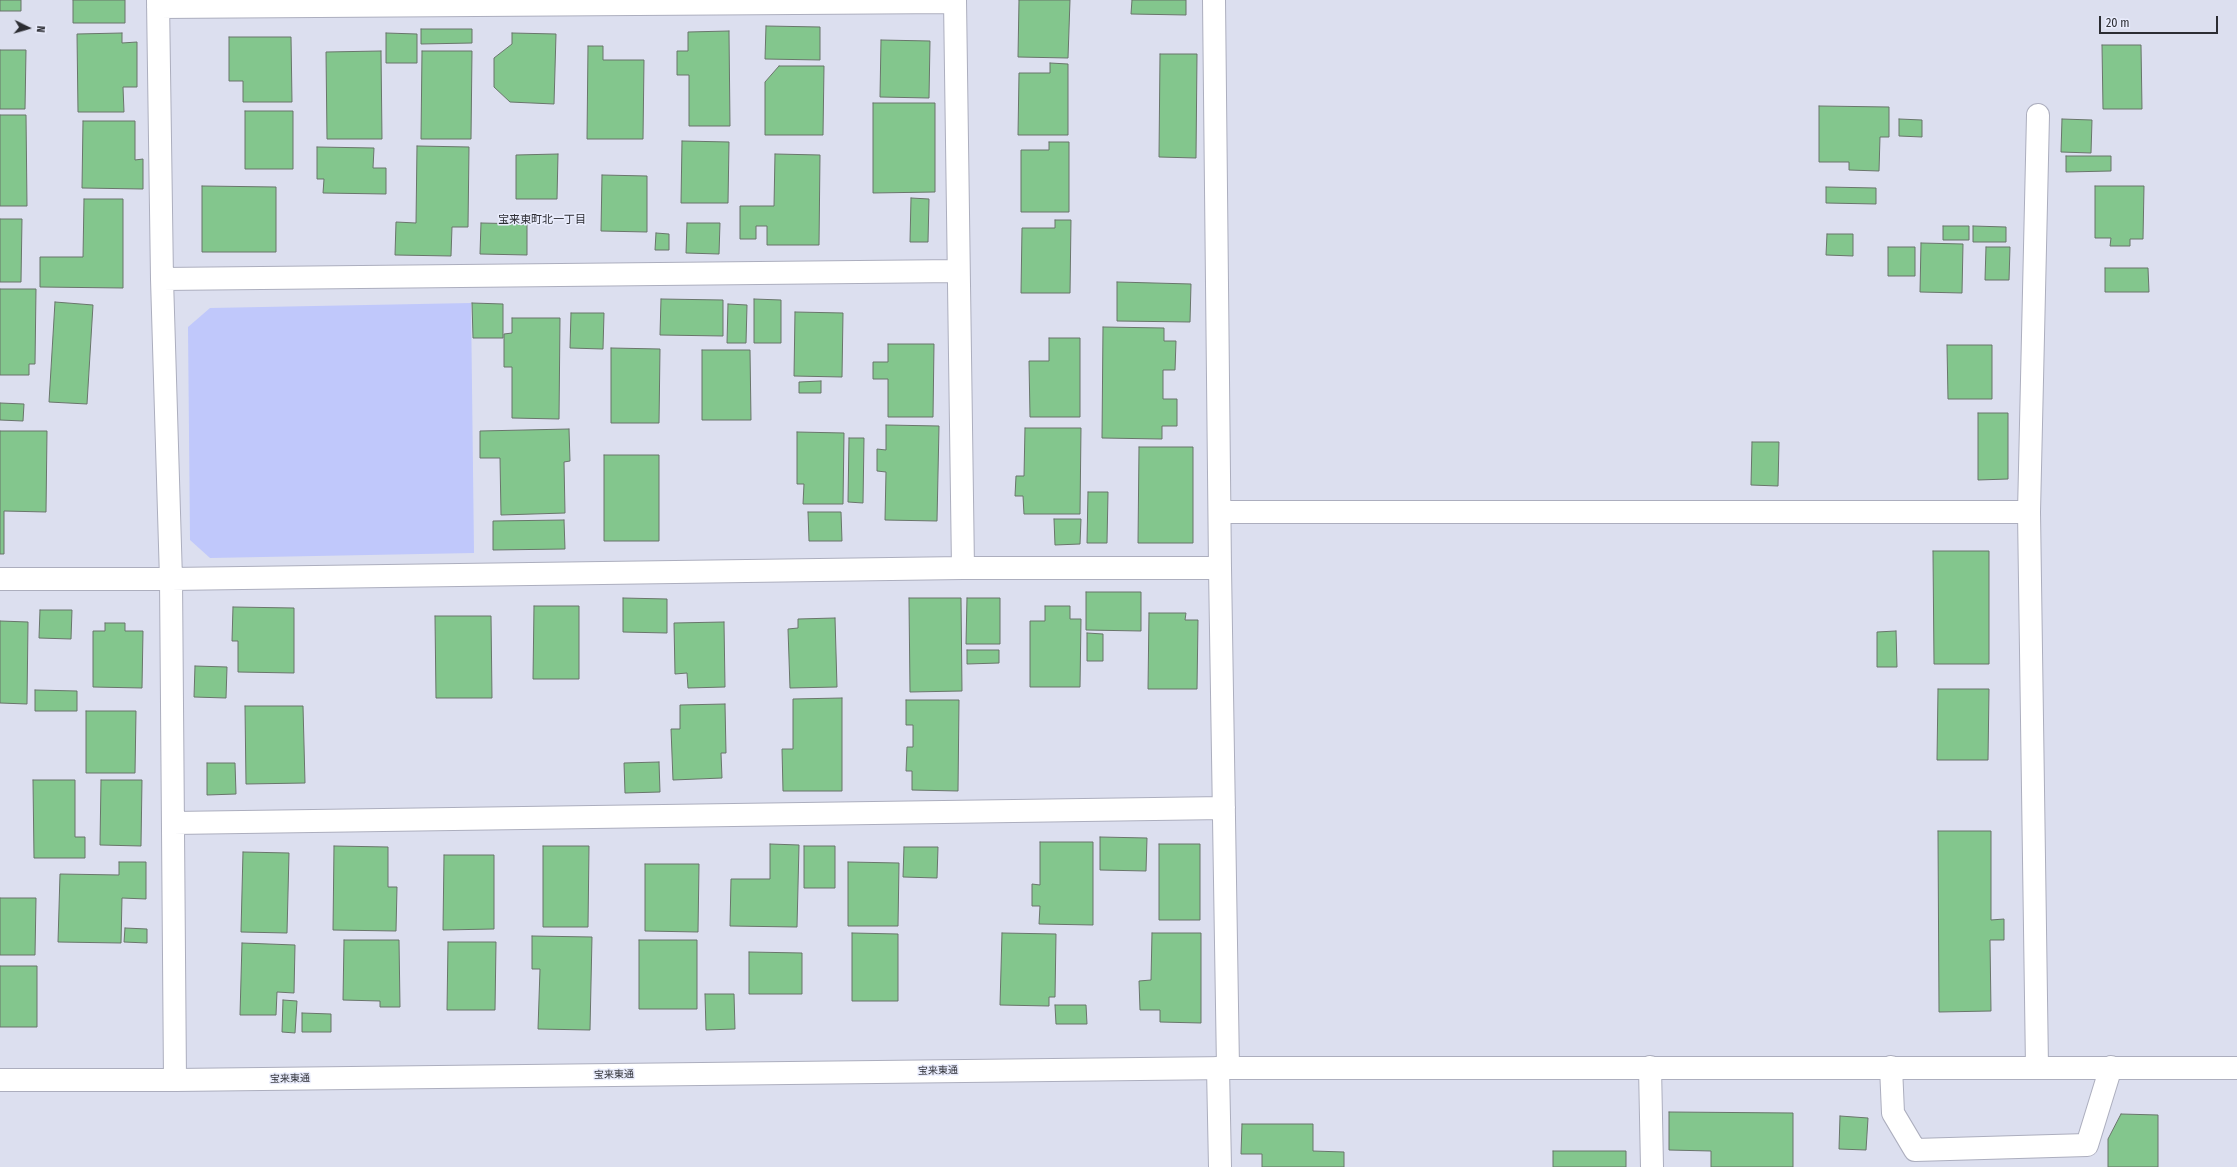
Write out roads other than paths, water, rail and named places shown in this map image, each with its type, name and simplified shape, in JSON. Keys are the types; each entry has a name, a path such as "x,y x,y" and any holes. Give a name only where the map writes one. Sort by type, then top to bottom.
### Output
{"street":[{"path":"1214,0 1224,808 1223,1068 1220,1167"},
{"path":"175,1080 171,579 162,278 158,4 955,1 963,568"},
{"path":"2037,1067 2029,512 2038,115"},
{"path":"162,278 958,271"},
{"path":"1220,512 2029,512"},
{"path":"0,579 171,579 963,568 1220,568"},
{"path":"173,823 1224,808"},
{"path":"1650,1067 1652,1167"},
{"path":"1891,1067 1893,1113 1915,1150 2087,1145 2112,1067"},
{"name":"宝来東通","path":"0,1080 175,1080 1223,1068 2237,1068"}],"district":[{"name":"宝来東町北一丁目","path":"542,220"}]}
